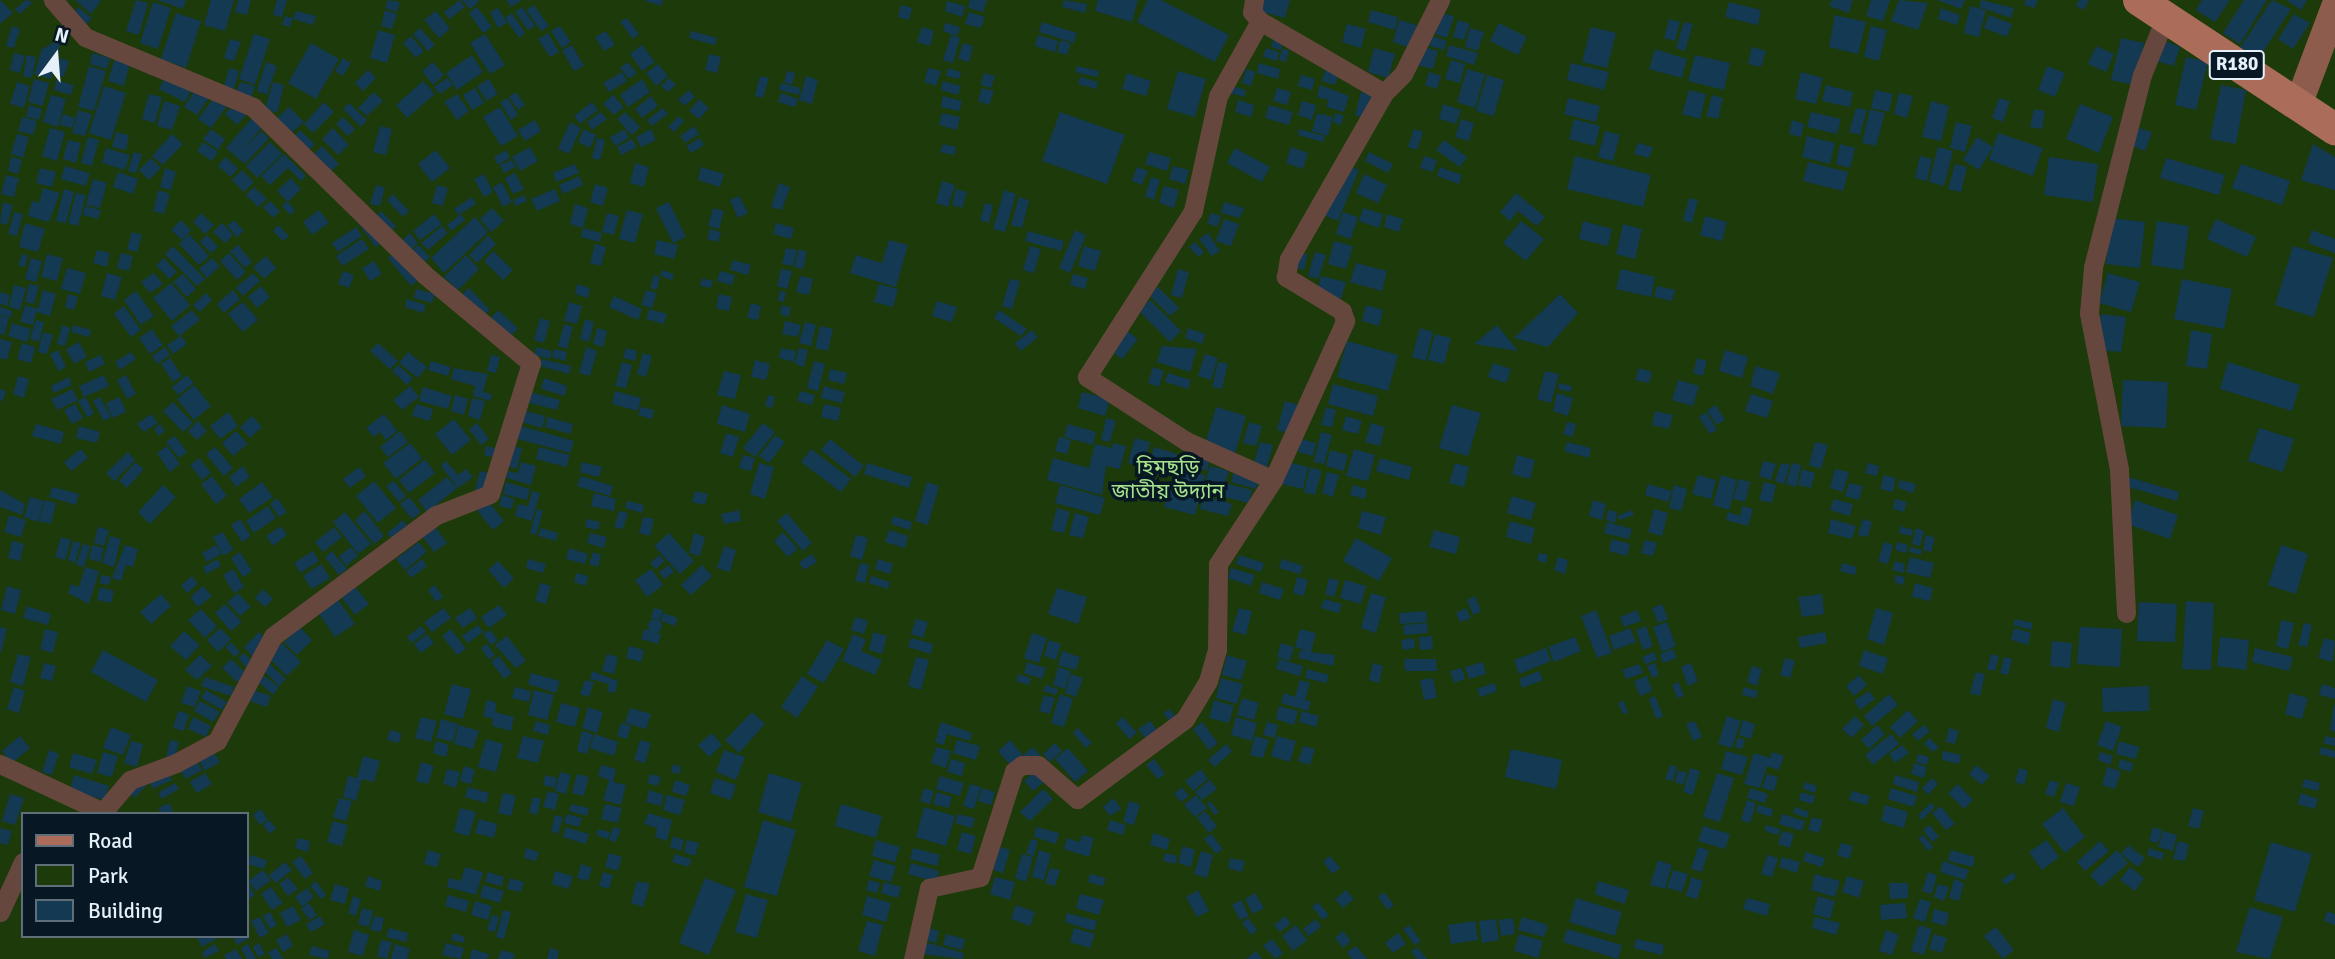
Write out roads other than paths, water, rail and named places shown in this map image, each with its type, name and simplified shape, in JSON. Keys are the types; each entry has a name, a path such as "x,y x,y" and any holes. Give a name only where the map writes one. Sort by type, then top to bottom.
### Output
{"main road":[{"name":"R180","path":"2139,0 2335,129"},
{"path":"2298,105 2335,7"}],"street":[{"path":"53,0 85,37 253,107 425,275 531,363 490,494 436,515 322,596 273,636 217,741 176,763 130,780 103,812"},
{"path":"1254,0 1252,12 1260,21 1384,93"},
{"path":"913,959 929,888 980,877 1014,771 1022,765 1038,765 1077,799 1185,719 1215,666 1218,564 1273,480 1345,321 1342,311 1286,277 1289,260 1384,93 1403,74 1440,0"},
{"path":"2126,613 2119,469 2089,313 2093,267 2138,88 2165,18"},
{"path":"1260,21 1218,96 1193,211 1087,377 1186,441 1273,480"},
{"path":"0,764 100,812"},
{"path":"0,912 21,866"}],"park label":[{"name":"হিমছড়ি জাতীয় উদ্যান","path":"1168,479"}]}
